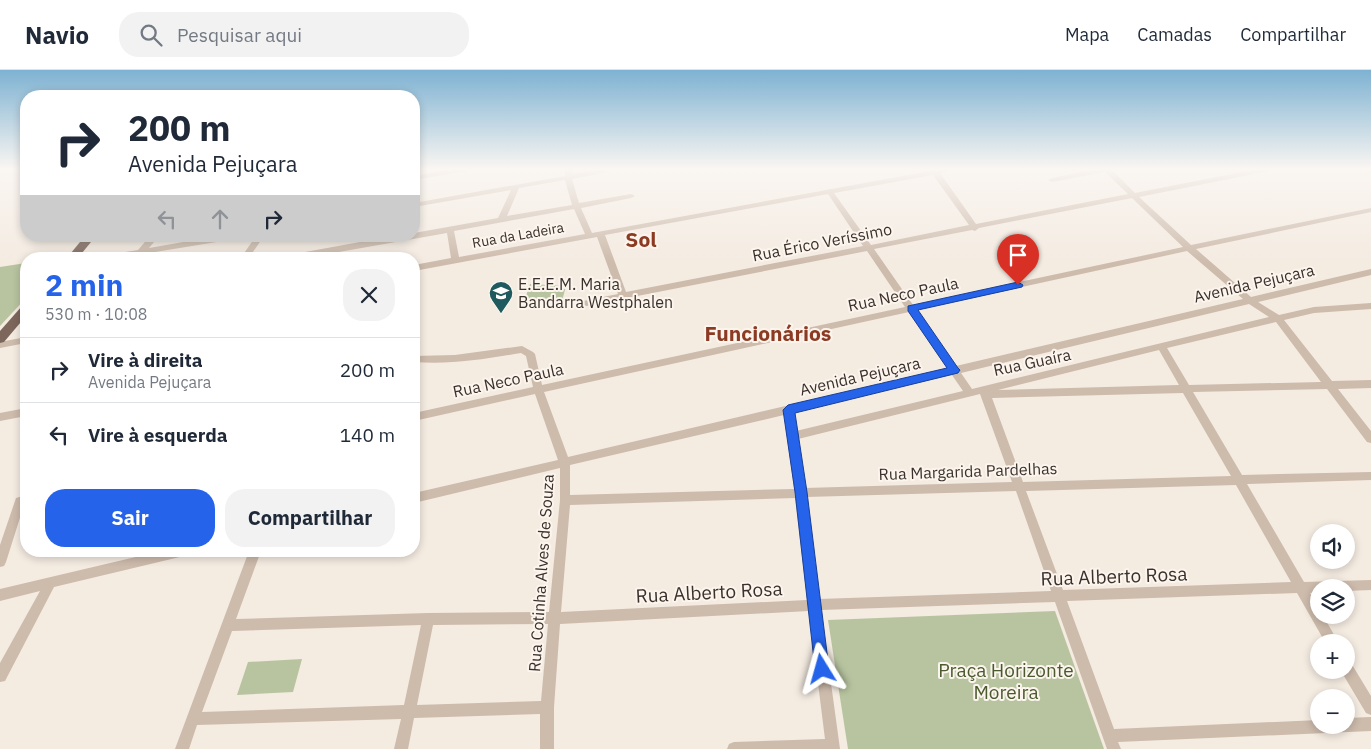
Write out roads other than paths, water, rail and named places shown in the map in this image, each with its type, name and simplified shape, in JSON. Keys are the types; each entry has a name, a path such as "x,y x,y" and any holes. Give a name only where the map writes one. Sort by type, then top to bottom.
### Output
{"main road":[{"path":"77,252 86,242"},
{"path":"0,338 20,316"}],"street":[{"path":"420,204 438,201"},
{"path":"501,220 510,201"},
{"path":"575,201 590,236"},
{"path":"420,235 608,201"},
{"name":"Rua da Ladeira","path":"420,267 782,201"},
{"path":"836,201 955,370 979,392 1018,486 1112,743 1371,724"},
{"path":"955,201 975,228"},
{"name":"Rua Érico Veríssimo","path":"586,303 795,264 870,247 975,228 1105,201"},
{"path":"1138,201 1249,300 1278,318 1371,438"},
{"name":"Rua Neco Paula","path":"420,416 1371,210"},
{"path":"450,229 456,260"},
{"path":"600,234 623,296"},
{"path":"141,252 150,242"},
{"path":"158,252 207,242"},
{"path":"318,252 369,242"},
{"name":"Avenida Pejuçara","path":"420,497 1371,272"},
{"name":"Rua Guaíra","path":"792,436 1075,369 1278,318 1314,310 1371,306"},
{"path":"0,345 20,341"},
{"path":"1162,347 1236,479 1327,634"},
{"name":"Rua Cotinha Alves de Souza","path":"420,360 459,360 522,349 530,354 538,390 564,463 565,500 548,707 547,749"},
{"path":"979,392 1371,384"},
{"path":"734,749 833,747 813,605 801,492 788,410"},
{"path":"0,417 20,413"},
{"name":"Rua Margarida Pardelhas","path":"565,500 1371,476"},
{"path":"0,562 20,509"},
{"path":"0,595 160,557"},
{"path":"182,749 253,557"},
{"path":"0,676 50,584"},
{"name":"Rua Alberto Rosa","path":"228,626 428,619 556,618 813,605 1058,598 1371,585"},
{"path":"401,749 428,619"},
{"path":"1353,679 1371,708"},
{"path":"192,720 548,707"}],"place":[{"name":"E.E.E.M. Maria Bandarra Westphalen","path":"501,314"}],"district":[{"name":"Sol","path":"641,239"},
{"name":"Funcionários","path":"768,333"}],"park label":[{"name":"Praça Horizonte Moreira","path":"1006,681"}]}
